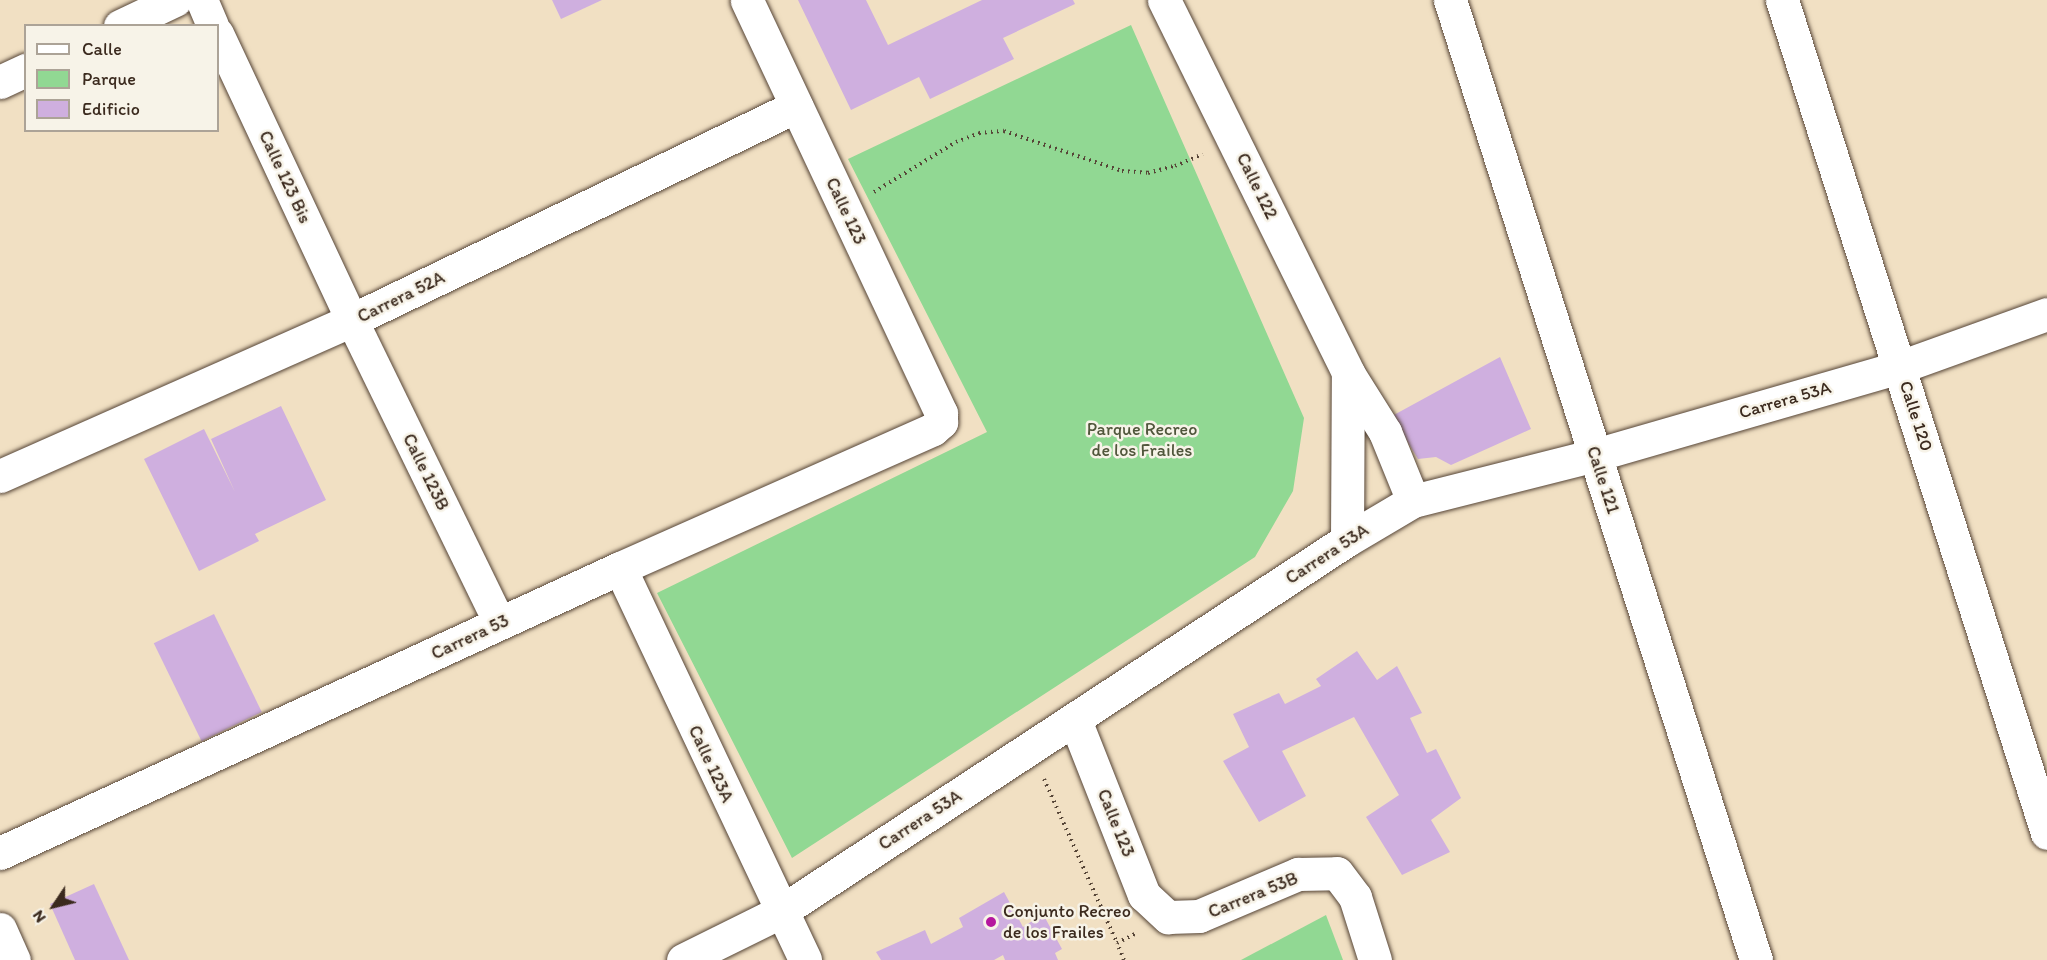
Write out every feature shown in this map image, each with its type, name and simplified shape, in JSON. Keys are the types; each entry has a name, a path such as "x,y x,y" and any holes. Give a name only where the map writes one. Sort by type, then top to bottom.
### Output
{"street":[{"path":"124,24 175,0"},
{"path":"201,0 212,24"},
{"name":"Calle 123","path":"747,0 940,413 941,422"},
{"name":"Calle 122","path":"1164,0 1348,373 1385,432 1413,501"},
{"name":"Calle 121","path":"1450,0 1756,960"},
{"name":"Calle 120","path":"1782,0 2047,833"},
{"name":"Calle 123 Bis","path":"219,36 352,320"},
{"path":"0,82 24,71"},
{"name":"Carrera 52A","path":"0,476 352,320 796,106"},
{"name":"Carrera 53A","path":"683,960 780,912 1347,540 1413,501 1595,455 1900,367 2047,314"},
{"name":"Calle 123B","path":"352,320 500,624"},
{"name":"Calle 122","path":"1347,540 1348,373"},
{"name":"Carrera 53","path":"0,853 620,568 933,429 941,422"},
{"name":"Calle 123A","path":"620,568 780,912 805,960"},
{"name":"Calle 123","path":"1075,720 1144,895 1168,917"},
{"name":"Carrera 53B","path":"1168,917 1199,916 1298,874 1337,873 1355,897 1375,960"},
{"path":"0,929 14,960"}],"path":[{"path":"845,210 956,142 979,133 1004,131 1122,171 1149,173 1175,166 1234,141"},
{"path":"1030,748 1118,943"}],"green space":[{"name":"Parque Recreo de los Frailes","path":"1131,25 1304,418 1293,491 1255,557 792,858 657,593 987,432 848,159"},
{"path":"1326,915 1343,960 1241,960"}],"building":[{"path":"552,0 602,0 561,19"},
{"path":"798,0 866,0 888,45 982,0 1073,0 1075,4 1003,38 1014,59 930,99 919,77 851,110"},
{"path":"1500,357 1531,429 1451,465 1436,457 1418,459 1392,416"},
{"path":"281,406 326,500 255,534 259,541 199,571 144,459 204,429 235,492 211,439"},
{"path":"214,614 262,712 202,741 154,643"},
{"path":"1357,651 1377,680 1397,666 1422,713 1410,718 1427,753 1436,749 1461,798 1431,820 1450,852 1402,875 1366,817 1399,795 1354,717 1282,751 1306,796 1259,822 1223,761 1249,747 1233,714 1279,693 1285,704 1321,686 1316,679"},
{"path":"94,884 129,960 75,960 50,904"},
{"name":"Conjunto Recreo de los Frailes","path":"1004,892 1023,927 1043,914 1062,949 1055,953 1058,960 1005,960 1003,955 994,960 881,960 876,952 925,930 931,944 963,927 959,918"}],"place":[{"name":"Conjunto Recreo de los Frailes","path":"991,922"}]}
